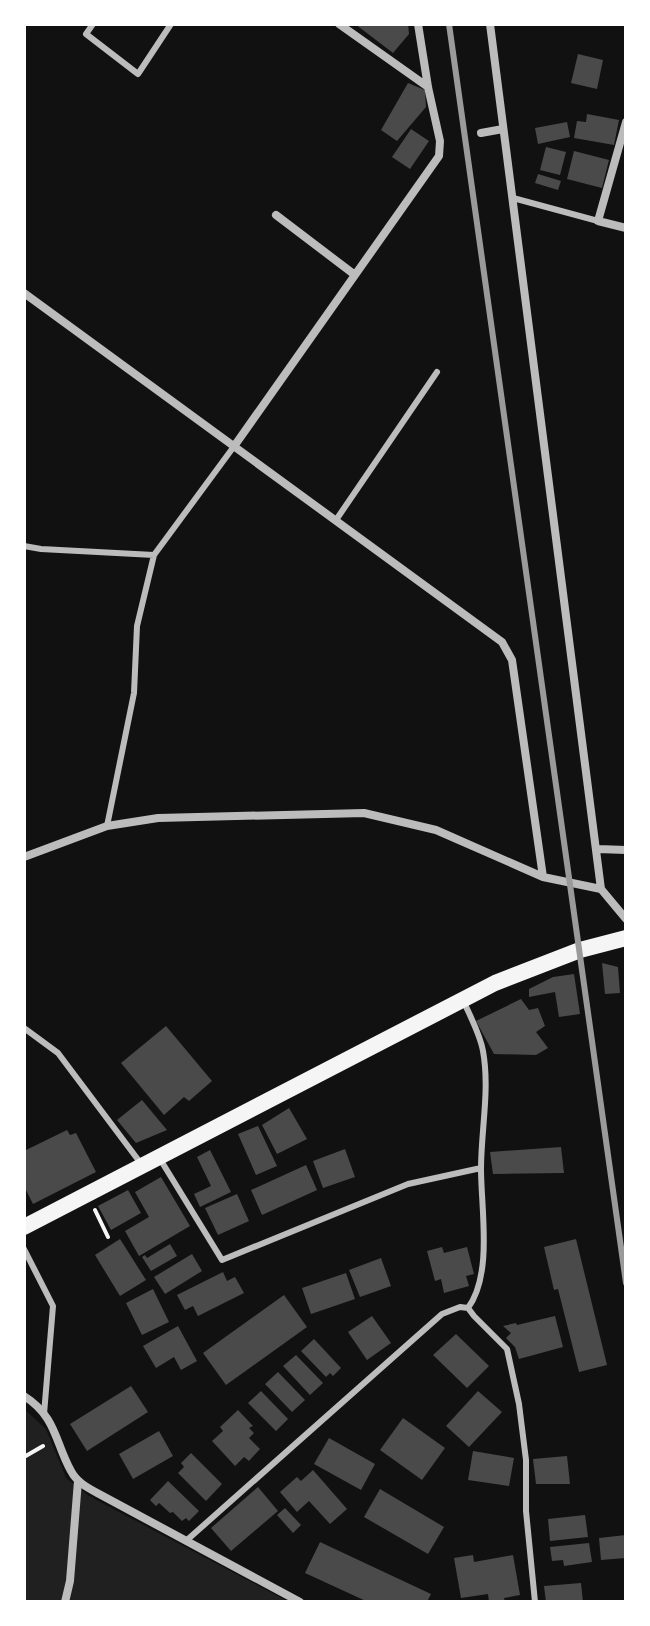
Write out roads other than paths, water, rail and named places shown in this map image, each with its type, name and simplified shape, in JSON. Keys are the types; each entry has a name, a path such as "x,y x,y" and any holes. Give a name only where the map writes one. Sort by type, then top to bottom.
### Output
{"main road":[{"path":"24,1227 495,983 580,950 626,938"}],"street":[{"path":"339,24 428,87"},
{"path":"235,445 439,156 444,140 428,87 418,24"},
{"path":"490,24 601,889 626,919"},
{"path":"626,122 598,221 626,228"},
{"path":"481,133 503,129"},
{"path":"276,215 355,275"},
{"path":"24,293 502,642 512,660 543,877"},
{"path":"24,857 107,826 158,818 364,813 436,830 543,877 601,889"},
{"path":"598,849 626,850"},
{"path":"24,1396 44,1415 58,1437 78,1481 300,1602"},
{"path":"65,1602 70,1581 78,1481"}],"lane":[{"path":"93,24 86,34 138,74 171,24"},
{"path":"513,198 598,221"},
{"path":"336,520 437,372"},
{"path":"107,826 134,693 137,626 154,555 235,445"},
{"path":"24,546 154,555"},
{"path":"463,1000 483,1049 485,1081 481,1168 483,1251 477,1296 468,1308"},
{"path":"24,1028 58,1053 142,1165"},
{"path":"158,1156 222,1260 408,1184 481,1168"},
{"path":"24,1249 53,1306 44,1415"},
{"path":"187,1540 442,1314 460,1307 468,1308 507,1349 519,1404 526,1460 526,1511 535,1602"}],"railway":[{"path":"449,24 626,1283"}]}
